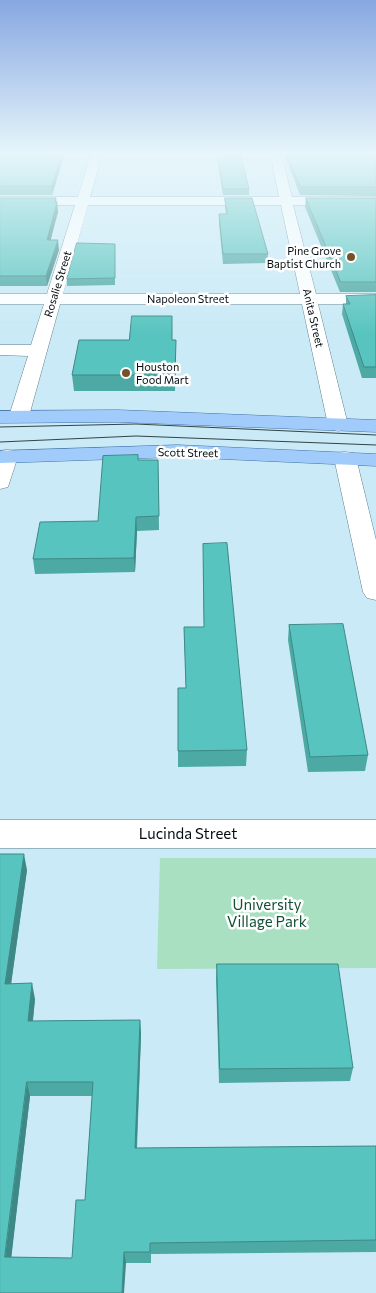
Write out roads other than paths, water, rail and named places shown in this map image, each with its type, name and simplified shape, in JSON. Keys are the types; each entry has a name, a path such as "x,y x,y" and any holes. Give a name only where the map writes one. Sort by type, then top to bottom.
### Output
{"main road":[{"path":"10,417 118,416 376,426"},
{"name":"Scott Street","path":"4,457 178,451 376,460"}],"street":[{"name":"Rosalie Street","path":"10,417 38,350 79,213"},
{"name":"Anita Street","path":"289,213 338,425"},
{"name":"Napoleon Street","path":"0,299 376,299"},
{"path":"0,350 38,350"},
{"path":"0,482 4,457"},
{"path":"345,458 376,592"},
{"name":"Lucinda Street","path":"0,834 376,834"}],"tram line":[{"path":"0,427 136,424 376,435"},
{"path":"0,442 136,436 376,445"}],"place":[{"name":"Pine Grove Baptist Church","path":"351,257"},
{"name":"Houston Food Mart","path":"126,373"}],"park label":[{"name":"University Village Park","path":"267,914"}]}
